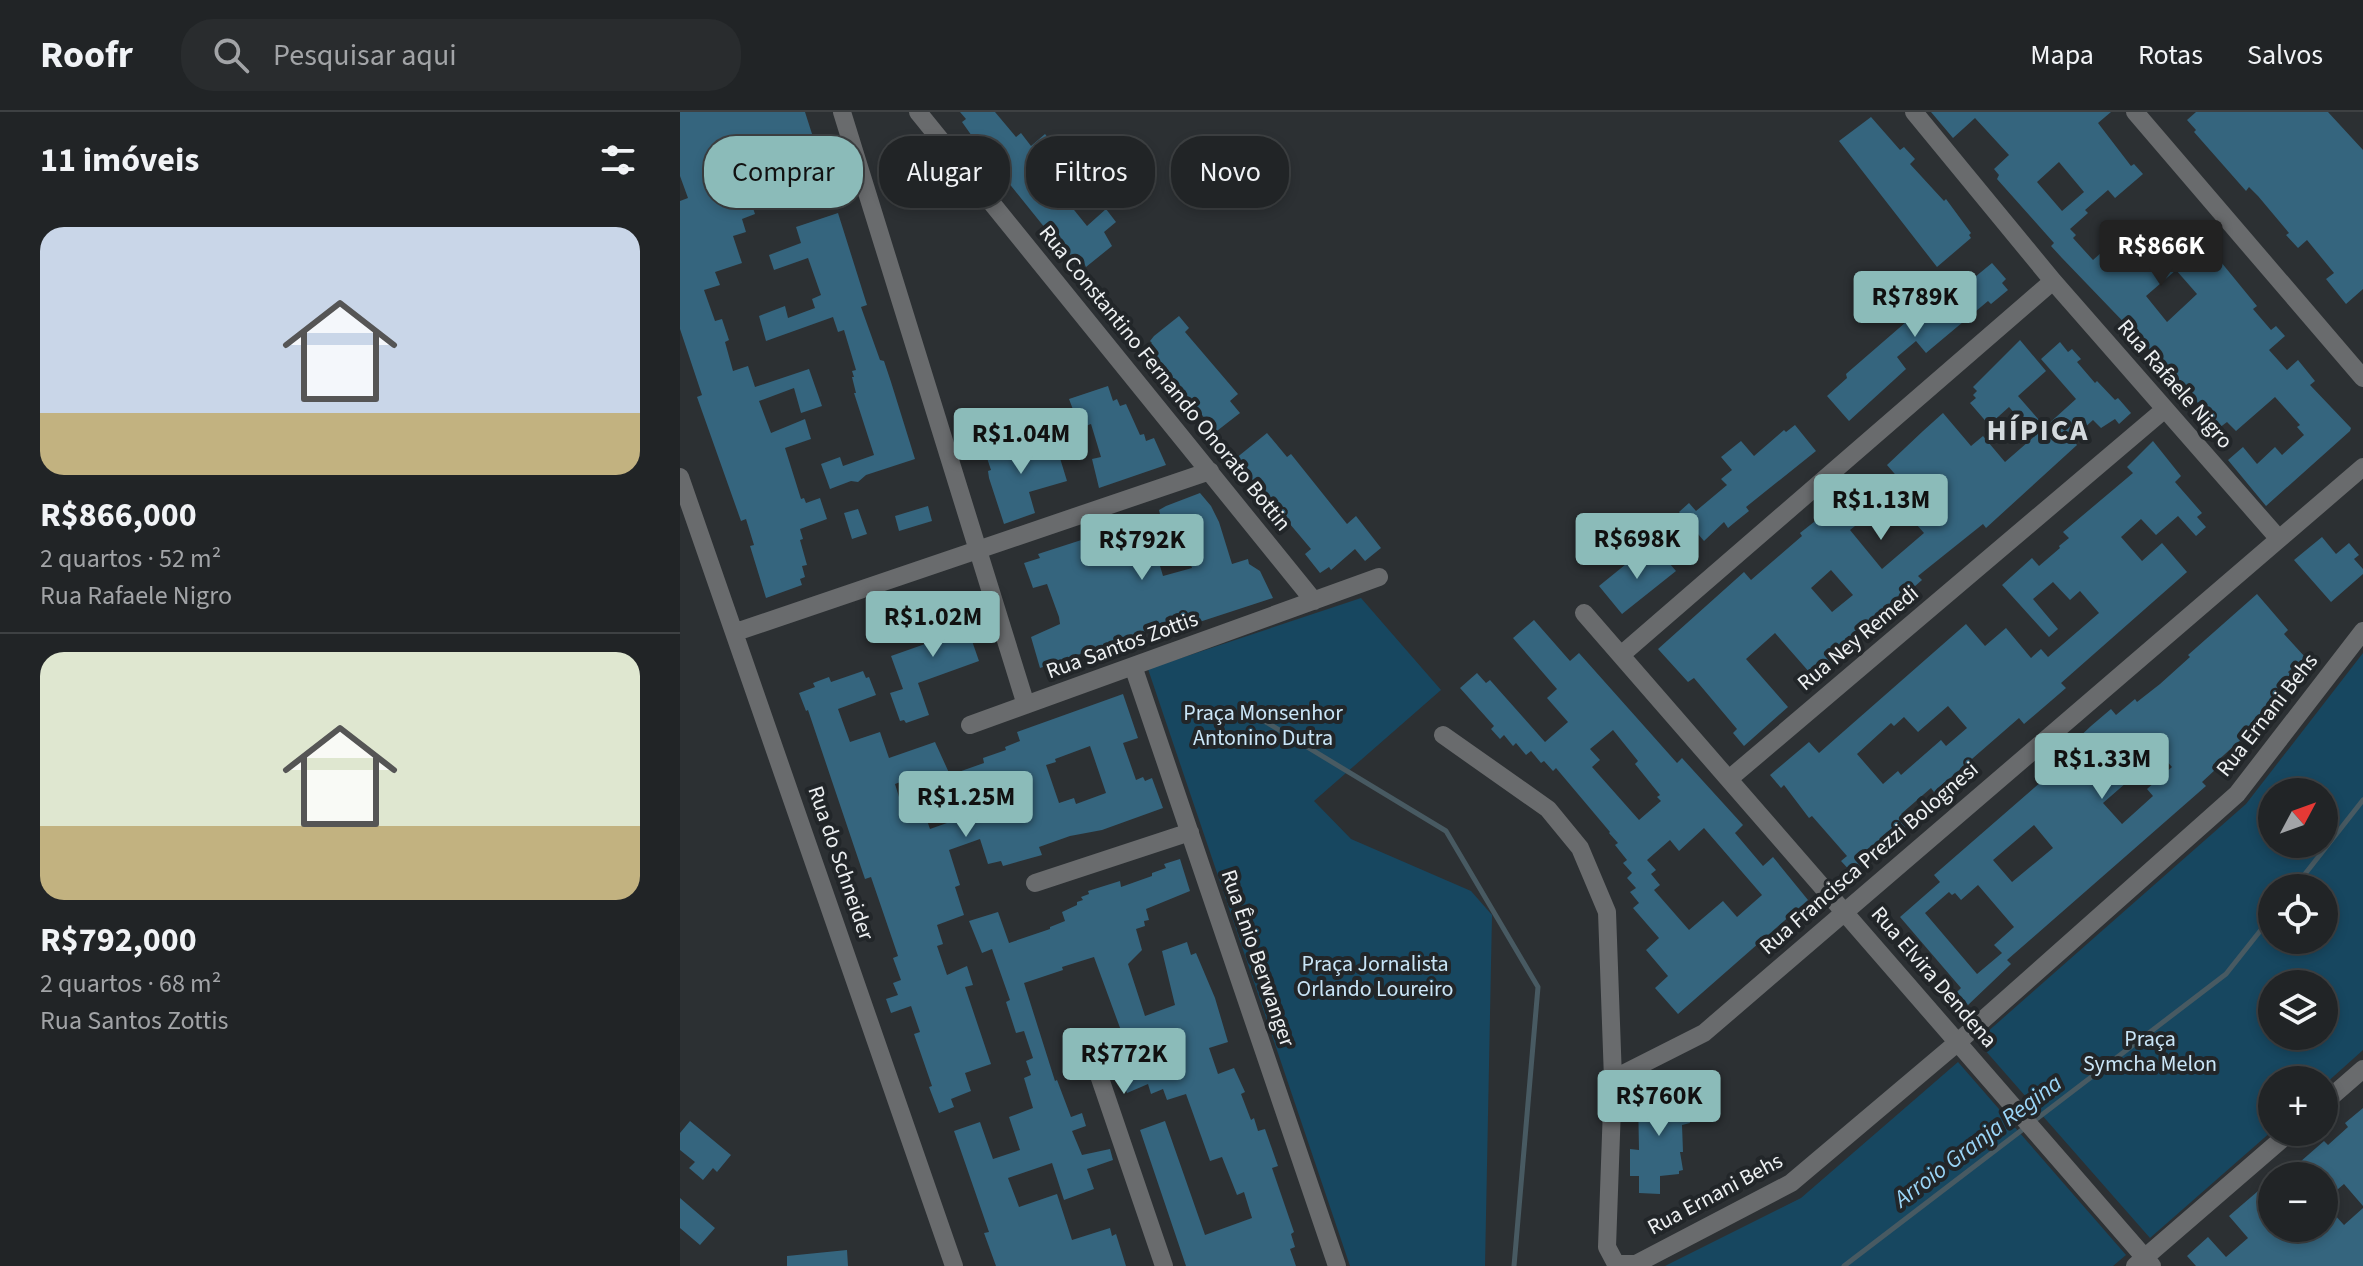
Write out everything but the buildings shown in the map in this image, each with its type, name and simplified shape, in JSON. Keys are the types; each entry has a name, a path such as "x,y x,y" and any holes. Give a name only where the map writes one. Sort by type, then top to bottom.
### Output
{"street":[{"path":"842,112 1026,705"},
{"name":"Rua Constantino Fernando Onorato Bottin","path":"918,112 1314,601"},
{"name":"Rua Rafaele Nigro","path":"1914,112 2053,281 2279,539"},
{"path":"2135,112 2363,378"},
{"path":"1621,655 2053,281"},
{"name":"Rua Ney Remedi","path":"1729,779 2165,409"},
{"name":"Rua Francisca Prezzi Bolognesi","path":"1613,1079 1704,1033 2363,467"},
{"path":"736,632 1210,471"},
{"name":"Rua do Schneider","path":"680,477 954,1266"},
{"name":"Rua Santos Zottis","path":"970,725 1379,577"},
{"name":"Rua Elvira Dendena","path":"1584,613 2003,1092 2144,1263"},
{"name":"Rua Ernani Behs","path":"1443,735 1548,809 1580,848 1607,912 1613,1079 1607,1247 1616,1264 1636,1264 1791,1183 1958,1042 2237,794 2363,631"},
{"name":"Rua Ênio Berwanger","path":"1133,666 1337,1266"},
{"path":"1035,883 1190,832"},
{"path":"1091,1052 1164,1266"},
{"path":"2338,1091 2363,1069"},
{"path":"2144,1263 2274,1146"}],"green space":[{"name":"Praça Jornalista Orlando Loureiro","path":"1361,598 1441,690 1314,801 1351,839 1471,891 1492,915 1485,1266 1350,1266 1148,669"},
{"name":"Praça Symcha Melon","path":"2363,653 2363,1050 2338,1072 2338,1066 2258,1066 2258,1143 2150,1238 1977,1041 2246,804 2258,789 2258,858 2338,858 2338,778 2266,778"},
{"path":"1958,1062 2126,1255 2113,1266 1665,1266 1801,1198"}],"waterway":[{"path":"1261,719 1446,831 1538,987 1514,1266"},
{"name":"Arroio Granja Regina","path":"2305,874 2363,800"},
{"name":"Arroio Granja Regina","path":"1844,1266 2226,974 2258,934"}],"district":[{"name":"HÍPICA","path":"2038,430"}],"park label":[{"name":"Praça Monsenhor Antonino Dutra","path":"1263,726"}]}
